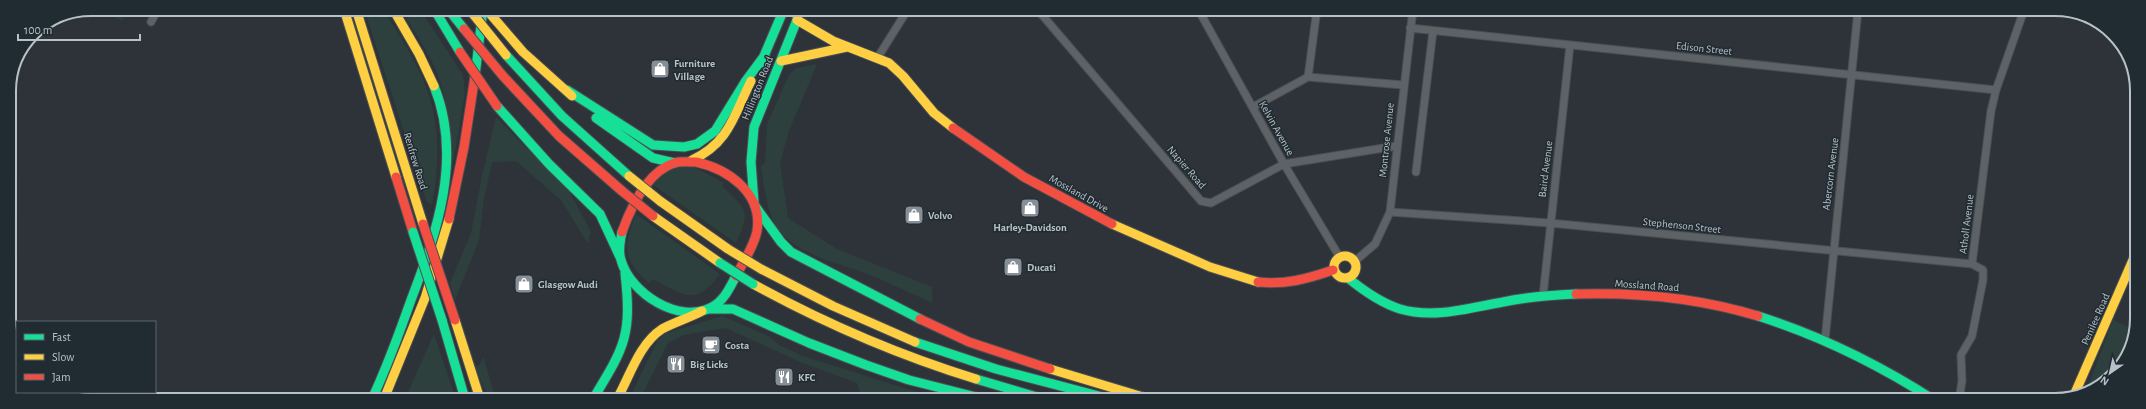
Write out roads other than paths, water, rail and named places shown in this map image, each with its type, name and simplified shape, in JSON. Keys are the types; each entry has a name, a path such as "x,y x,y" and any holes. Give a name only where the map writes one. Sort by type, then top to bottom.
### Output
{"main road":[{"path":"346,16 413,232 442,320 463,393"},
{"name":"Renfrew Road","path":"358,16 423,224 478,393"},
{"path":"375,393 391,354 440,216 447,169 447,148 439,101 424,64 397,16"},
{"path":"438,16 460,52 497,106 549,164 600,214 625,270 637,288 659,304 673,309 733,309 809,344 909,380 960,393"},
{"path":"454,16 503,76 559,136 653,216 720,263 753,284 799,308 884,348 950,372 1023,393"},
{"path":"475,16 506,55 562,116 629,176 660,201 761,269 842,312 929,347 992,367 1088,393"},
{"path":"386,393 416,320 449,219 464,145 483,16"},
{"path":"490,16 509,36 595,116 641,151 653,158 674,163 705,163 724,172 744,187 778,240 791,252 901,310 969,342 996,352 1130,393"},
{"name":"Hillington Road","path":"687,162 708,153 723,140 765,55 781,16"},
{"name":"Hillington Road","path":"754,204 751,146 754,127 797,16"},
{"name":"Mossland Drive","path":"797,20 823,37 878,57 900,72 940,118 968,140 1011,168 1091,215 1199,262 1254,281 1291,284 1333,270"},
{"name":"Mossland Drive","path":"781,61 847,47"},
{"path":"567,90 653,145 668,148 691,146 704,141 717,130 745,82 765,55"},
{"path":"620,257 623,230 637,200 654,175 674,163"},
{"path":"620,393 644,348 652,337 662,329 706,310 722,297 732,284 756,236 757,224 754,204"},
{"path":"1339,256 1350,256 1355,261 1356,268 1353,274 1348,278 1338,276 1333,270 1333,264 1339,256"},
{"name":"Penilee Road","path":"2076,390 2130,267"},
{"path":"596,393 622,347 627,332 629,312 625,270"},
{"name":"Mossland Road","path":"1348,278 1388,304 1402,310 1425,313 1451,312 1498,302 1543,296 1630,294 1681,299 1731,309 1825,340 1869,361 1922,393"}],"street":[{"path":"151,22 154,16"},
{"path":"878,57 904,16"},
{"name":"Napier Road","path":"1043,16 1201,201 1211,203 1284,164 1396,146"},
{"name":"Kelvin Avenue","path":"1202,16 1284,164 1339,256"},
{"path":"1308,77 1315,16"},
{"name":"Montrose Avenue","path":"1355,261 1375,244 1390,212 1411,16"},
{"name":"Abercorn Avenue","path":"1825,340 1832,251 1857,16"},
{"name":"Atholl Avenue","path":"1960,393 1962,381 1961,355 1972,336 1983,280 1983,270 1972,264 1991,110 1996,90 2022,16"},
{"name":"Edison Street","path":"1410,28 1996,90"},
{"path":"1416,172 1433,31"},
{"name":"Baird Avenue","path":"1543,296 1570,45"},
{"path":"1253,107 1308,77 1404,85"},
{"name":"Stephenson Street","path":"1390,212 1550,224 1972,264"}],"place":[{"name":"Furniture Village","path":"660,69"},
{"name":"Harley-Davidson","path":"1030,208"},
{"name":"Volvo","path":"914,215"},
{"name":"Ducati","path":"1013,267"},
{"name":"Glasgow Audi","path":"524,284"},
{"name":"Costa","path":"711,345"},
{"name":"Big Licks","path":"676,364"},
{"name":"KFC","path":"784,377"}]}
